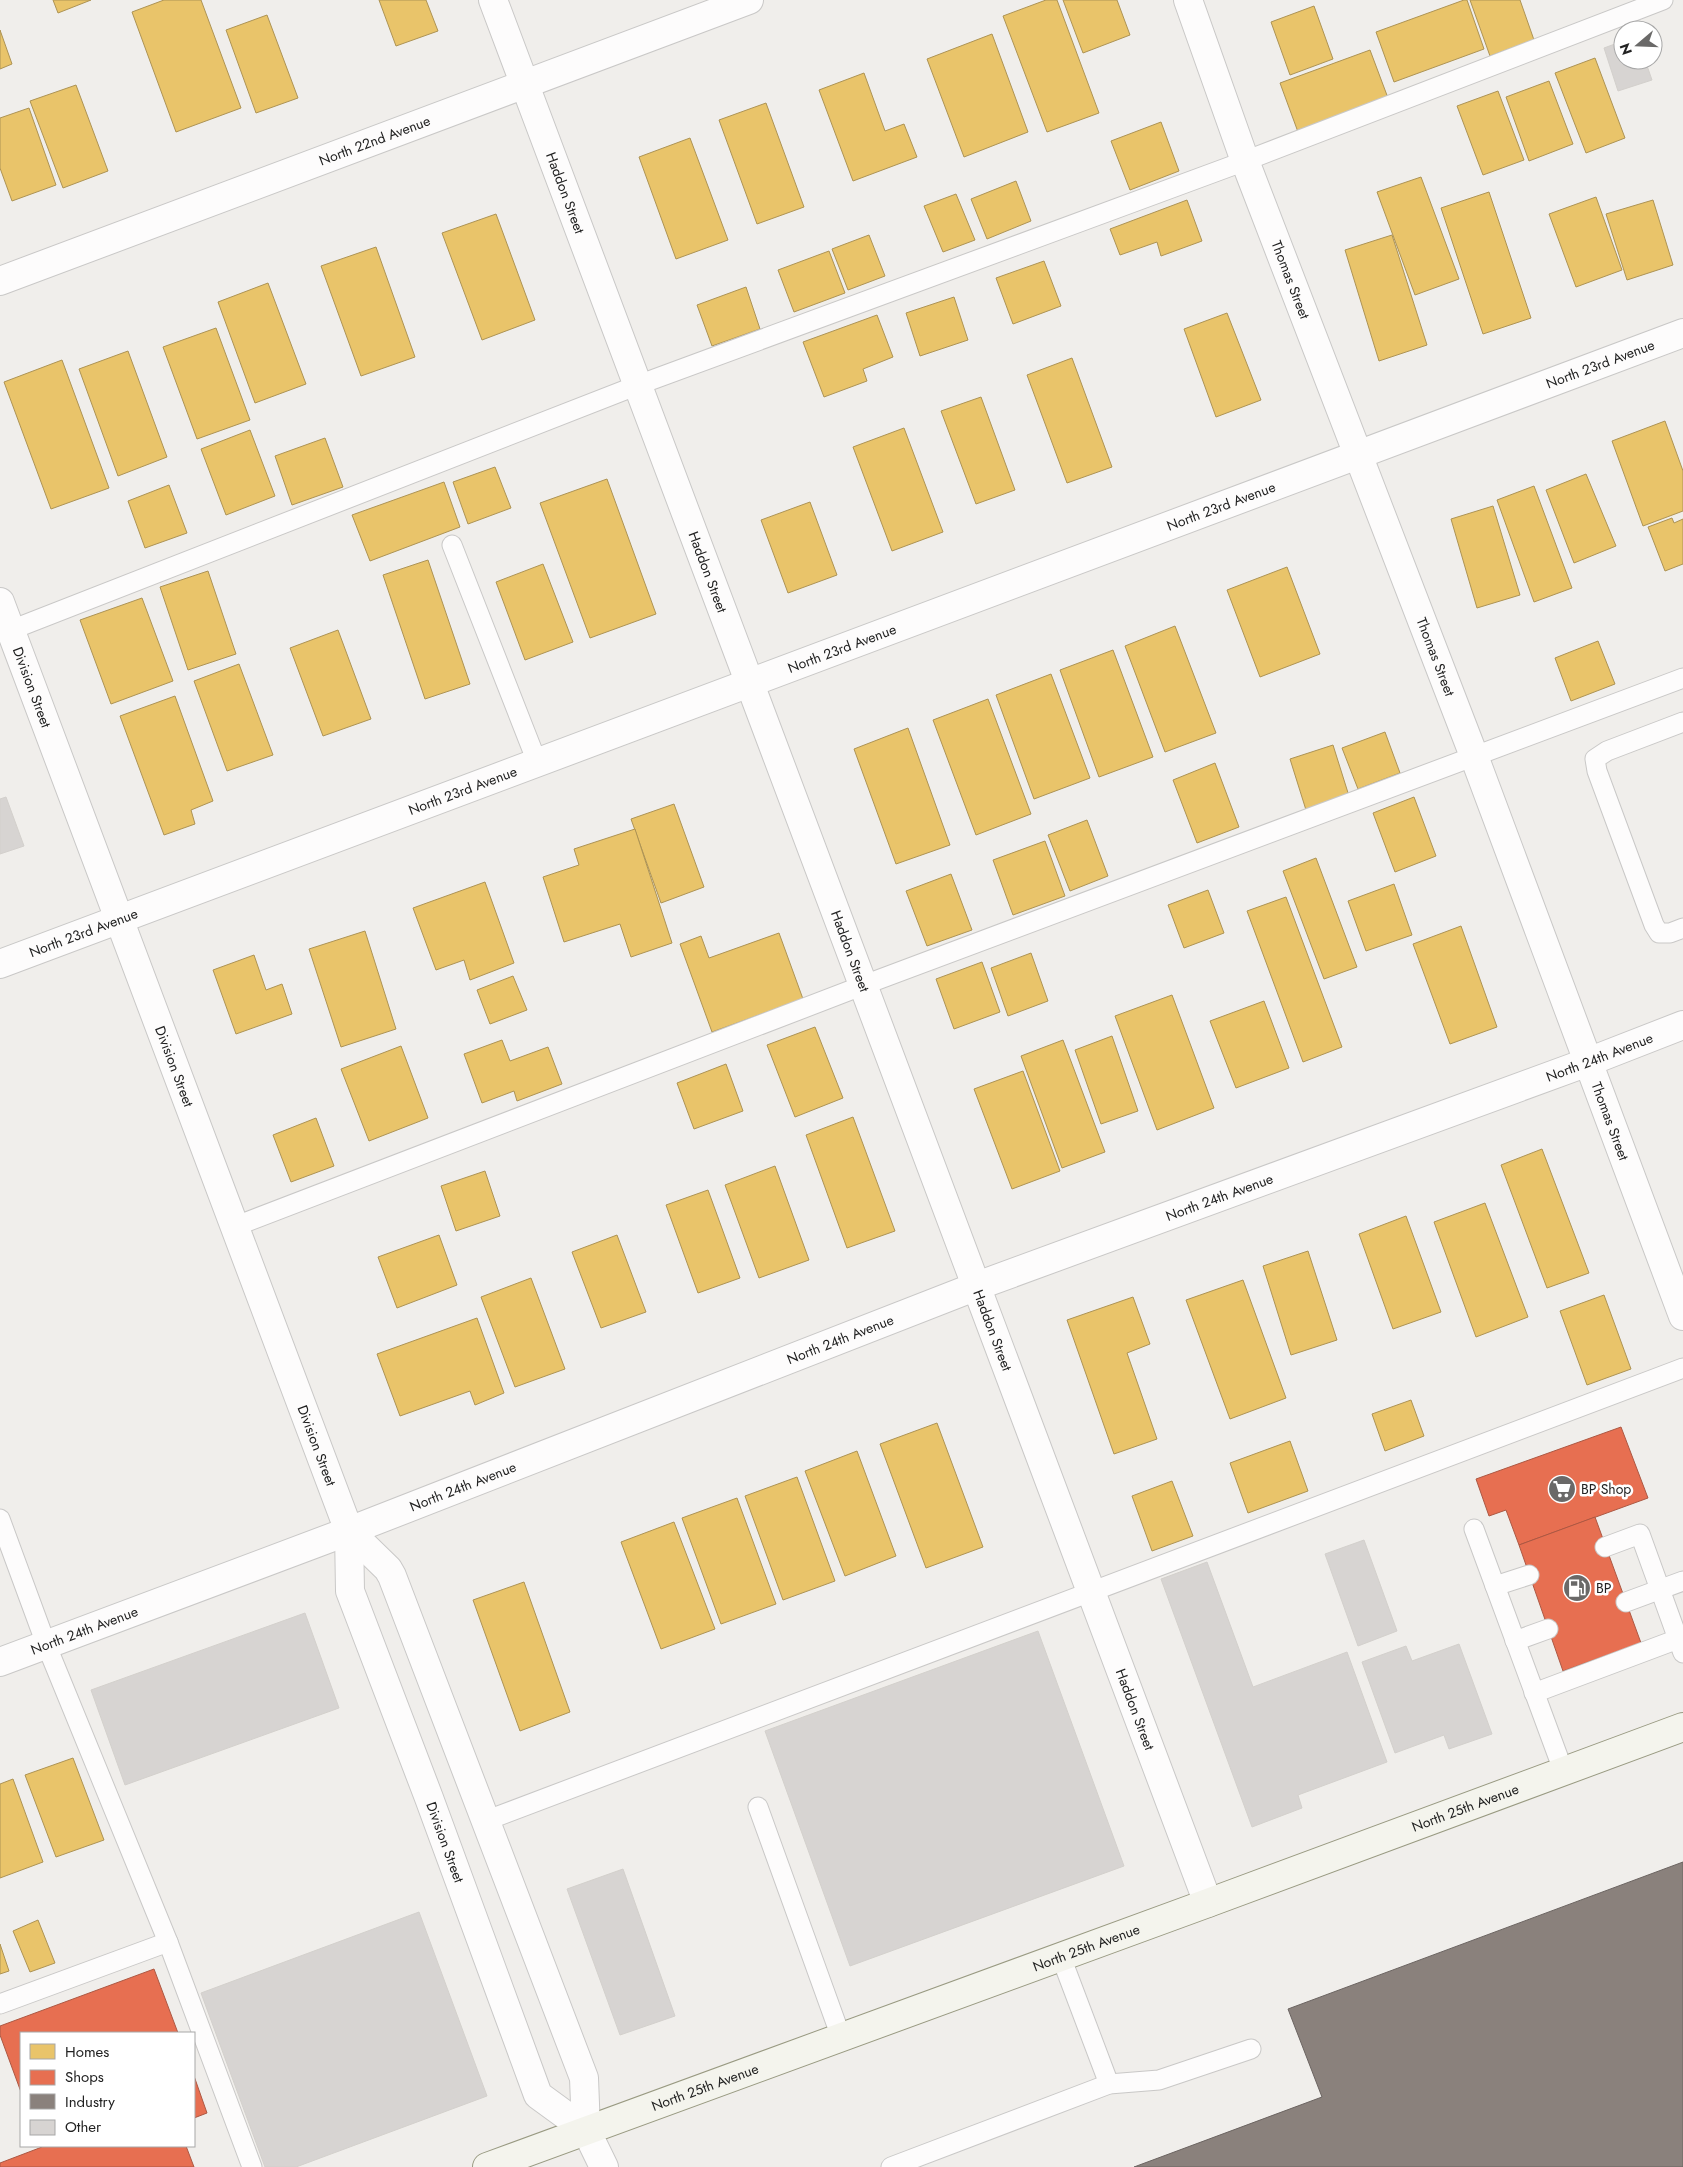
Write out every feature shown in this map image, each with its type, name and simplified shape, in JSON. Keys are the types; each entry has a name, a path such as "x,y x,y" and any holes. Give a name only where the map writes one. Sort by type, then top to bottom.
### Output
{"main road":[{"name":"North 25th Avenue","path":"487,2167 1683,1727"}],"street":[{"name":"Haddon Street","path":"493,0 1208,1903"},
{"name":"North 22nd Avenue","path":"0,281 749,0"},
{"name":"Thomas Street","path":"1188,0 1245,161 1474,756 1683,1316"},
{"name":"North 23rd Avenue","path":"0,964 1683,333"},
{"name":"Division Street","path":"0,602 349,1531 350,1591 429,1798 538,2095 586,2130"},
{"name":"North 24th Avenue","path":"0,1662 349,1531 976,1286 1588,1062 1683,1025"},
{"name":"Division Street","path":"349,1531 388,1568 584,2078 586,2130 604,2167"}],"lane":[{"path":"11,630 638,385 1245,161 1664,0"},
{"path":"452,546 537,762"},
{"path":"236,1226 864,985 1683,678"},
{"path":"1683,722 1607,751 1595,759 1596,771 1654,925 1659,933 1670,933 1683,928"},
{"path":"485,1821 1683,1368"},
{"path":"0,1519 46,1644 168,1942 252,2167"},
{"path":"1474,1529 1562,1770"},
{"path":"1534,1693 1681,1646 1640,1534 1605,1547"},
{"path":"1495,1586 1529,1574"},
{"path":"1626,1602 1683,1581"},
{"path":"1515,1641 1548,1629"},
{"path":"758,1807 840,2037"},
{"path":"0,2004 168,1942"},
{"path":"1061,1957 1109,2084"},
{"path":"891,2167 1109,2084 1158,2080 1251,2050"}],"building: Homes":[{"path":"53,0 91,0 58,13"},
{"path":"164,0 201,0 241,108 176,132 132,12"},
{"path":"379,0 426,0 438,31 396,46"},
{"path":"1046,0 1057,0 1099,113 1047,132 1003,16"},
{"path":"1063,0 1117,0 1130,35 1083,53"},
{"path":"1467,0 1484,49 1394,82 1376,32"},
{"path":"1470,0 1520,0 1534,40 1490,56"},
{"path":"1314,6 1333,59 1290,75 1271,22"},
{"path":"267,15 298,98 256,113 226,30"},
{"path":"0,30 12,64 0,69"},
{"path":"992,34 1028,132 964,157 927,59"},
{"path":"1370,50 1388,98 1298,132 1280,83"},
{"path":"1595,58 1625,138 1586,153 1555,73"},
{"path":"864,73 885,131 904,124 917,157 853,181 819,90"},
{"path":"1549,81 1573,144 1529,161 1506,97"},
{"path":"76,85 108,171 63,188 30,101"},
{"path":"1498,91 1524,160 1483,175 1457,106"},
{"path":"766,103 804,207 757,224 719,120"},
{"path":"29,108 56,185 12,201 0,168 0,118"},
{"path":"1161,122 1179,171 1130,190 1111,141"},
{"path":"690,138 728,240 676,259 639,157"},
{"path":"1421,177 1459,279 1415,295 1377,192"},
{"path":"1016,181 1031,221 987,239 971,199"},
{"path":"1489,192 1531,318 1483,334 1441,208"},
{"path":"956,194 975,240 943,252 924,206"},
{"path":"1596,197 1622,270 1576,287 1549,214"},
{"path":"1187,200 1202,241 1161,256 1157,242 1120,255 1110,229"},
{"path":"1653,200 1673,265 1627,280 1606,214"},
{"path":"496,214 535,320 482,340 442,233"},
{"path":"869,235 885,276 848,290 832,249"},
{"path":"1392,235 1427,345 1379,361 1345,250"},
{"path":"376,247 415,357 361,376 321,266"},
{"path":"829,251 845,293 794,312 778,270"},
{"path":"1044,261 1061,306 1013,324 996,278"},
{"path":"268,283 306,384 255,403 218,302"},
{"path":"746,287 760,329 712,346 697,305"},
{"path":"954,297 968,340 920,356 906,313"},
{"path":"1227,313 1261,400 1216,417 1184,329"},
{"path":"877,315 893,357 863,369 867,381 824,397 803,342"},
{"path":"216,328 250,420 197,439 163,347"},
{"path":"128,351 167,457 118,476 79,369"},
{"path":"1072,358 1112,467 1067,483 1027,375"},
{"path":"62,360 109,488 51,509 4,382"},
{"path":"981,397 1015,490 976,504 941,411"},
{"path":"1665,421 1683,471 1683,511 1643,526 1612,441"},
{"path":"904,428 943,532 892,551 853,447"},
{"path":"250,430 275,496 226,515 201,449"},
{"path":"325,438 343,487 292,505 275,456"},
{"path":"495,467 511,508 468,524 453,482"},
{"path":"1586,474 1616,546 1574,563 1546,490"},
{"path":"607,479 656,614 590,638 540,503"},
{"path":"444,482 460,527 370,561 352,515"},
{"path":"169,485 187,533 145,548 128,501"},
{"path":"1534,486 1572,588 1534,602 1497,500"},
{"path":"810,502 837,575 788,593 761,520"},
{"path":"1493,506 1520,595 1477,608 1451,519"},
{"path":"1672,518 1674,523 1683,519 1683,564 1665,571 1648,527"},
{"path":"428,560 470,684 425,699 383,575"},
{"path":"543,564 573,642 525,660 496,582"},
{"path":"1287,567 1320,654 1260,677 1227,590"},
{"path":"208,571 236,654 188,670 160,587"},
{"path":"142,598 173,681 111,704 80,620"},
{"path":"1175,626 1216,733 1165,752 1125,646"},
{"path":"338,630 371,719 323,736 290,648"},
{"path":"1598,641 1615,684 1571,701 1555,658"},
{"path":"1113,650 1153,757 1099,777 1060,670"},
{"path":"239,664 273,755 227,771 194,681"},
{"path":"1051,674 1090,778 1034,799 996,695"},
{"path":"175,696 213,801 191,810 195,824 164,835 120,716"},
{"path":"988,699 1031,814 976,835 933,720"},
{"path":"908,728 950,845 896,864 854,749"},
{"path":"1385,732 1400,773 1358,789 1342,748"},
{"path":"1333,745 1349,796 1306,810 1290,759"},
{"path":"1215,763 1239,827 1197,843 1173,780"},
{"path":"1414,797 1436,856 1395,872 1373,813"},
{"path":"674,804 704,887 661,903 631,819"},
{"path":"1087,820 1108,876 1070,891 1048,835"},
{"path":"635,829 672,943 631,957 620,924 564,942 543,877 579,865 574,849"},
{"path":"1045,841 1065,896 1013,915 993,860"},
{"path":"1316,858 1357,967 1324,979 1283,871"},
{"path":"951,874 972,930 927,946 906,891"},
{"path":"485,882 514,963 470,980 464,960 436,970 413,908"},
{"path":"1394,884 1412,935 1366,951 1348,901"},
{"path":"1208,890 1224,933 1184,948 1168,905"},
{"path":"1286,897 1342,1047 1303,1062 1247,911"},
{"path":"1461,926 1497,1027 1450,1044 1413,944"},
{"path":"365,931 396,1029 341,1047 309,949"},
{"path":"779,933 803,999 712,1032 680,944 701,936 709,958"},
{"path":"1031,953 1048,1001 1008,1016 991,968"},
{"path":"254,955 266,990 282,984 292,1014 236,1034 213,970"},
{"path":"982,962 1000,1012 954,1029 936,979"},
{"path":"513,976 527,1010 490,1024 477,990"},
{"path":"1172,995 1214,1108 1157,1130 1115,1016"},
{"path":"1264,1001 1289,1068 1236,1088 1210,1021"},
{"path":"815,1027 843,1098 795,1117 767,1045"},
{"path":"1112,1036 1138,1111 1101,1124 1075,1050"},
{"path":"502,1040 510,1061 548,1047 562,1084 517,1101 514,1091 482,1103 464,1054"},
{"path":"1063,1040 1105,1152 1062,1168 1021,1056"},
{"path":"401,1046 428,1118 369,1141 341,1069"},
{"path":"726,1064 743,1111 694,1129 677,1083"},
{"path":"1023,1071 1060,1171 1012,1189 974,1089"},
{"path":"853,1117 895,1231 847,1248 806,1135"},
{"path":"316,1118 334,1166 291,1182 273,1135"},
{"path":"1542,1149 1589,1273 1547,1288 1501,1165"},
{"path":"775,1166 809,1260 759,1278 725,1185"},
{"path":"485,1171 500,1216 456,1231 441,1186"},
{"path":"708,1190 740,1278 698,1293 666,1205"},
{"path":"1485,1203 1528,1317 1476,1337 1434,1222"},
{"path":"1406,1216 1441,1312 1393,1329 1359,1234"},
{"path":"439,1235 457,1285 397,1308 378,1257"},
{"path":"617,1235 646,1312 601,1328 572,1252"},
{"path":"1308,1251 1337,1340 1291,1355 1263,1266"},
{"path":"531,1278 565,1369 515,1387 481,1297"},
{"path":"1243,1280 1286,1398 1230,1419 1186,1300"},
{"path":"1604,1295 1631,1369 1587,1385 1560,1311"},
{"path":"1133,1297 1150,1344 1127,1353 1157,1439 1114,1454 1067,1320"},
{"path":"477,1318 504,1393 475,1405 470,1391 400,1416 377,1354"},
{"path":"1411,1400 1424,1436 1385,1451 1372,1414"},
{"path":"937,1423 983,1547 926,1568 880,1444"},
{"path":"1290,1441 1308,1491 1248,1513 1230,1463"},
{"path":"857,1451 896,1556 845,1576 805,1471"},
{"path":"797,1477 835,1581 783,1600 745,1496"},
{"path":"1172,1481 1193,1536 1152,1551 1132,1496"},
{"path":"737,1498 776,1604 721,1624 682,1518"},
{"path":"674,1522 715,1629 661,1649 621,1542"},
{"path":"524,1582 570,1712 520,1731 473,1600"},
{"path":"73,1758 104,1840 56,1857 25,1775"},
{"path":"13,1779 43,1862 0,1878 0,1784"},
{"path":"38,1920 55,1963 30,1972 13,1931"},
{"path":"0,1944 9,1971 0,1974"}],"building: Shops":[{"name":"BP Shop","path":"1621,1427 1648,1498 1519,1545 1506,1510 1489,1516 1476,1479"},
{"name":"BP","path":"1595,1517 1641,1643 1563,1671 1519,1545"},
{"path":"154,1969 178,2032 20,2032 20,2089 0,2035 0,2026"},
{"path":"195,2079 207,2113 195,2118"},
{"path":"42,2147 186,2147 194,2167 0,2167 0,2163"}],"building: Industry":[{"path":"1683,1862 1683,2167 1134,2167 1322,2097 1288,2009"}],"building: Other":[{"path":"1613,45 1613,70 1648,70 1652,80 1618,91 1604,48"},
{"path":"6,797 24,846 0,854 0,799"},
{"path":"1364,1540 1397,1631 1358,1646 1325,1554"},
{"path":"1207,1562 1253,1687 1347,1652 1387,1762 1298,1795 1302,1808 1252,1827 1161,1579"},
{"path":"305,1613 339,1708 125,1785 91,1690"},
{"path":"1038,1631 1124,1866 850,1966 765,1731"},
{"path":"1459,1644 1492,1734 1449,1749 1444,1735 1395,1753 1362,1662 1406,1646 1412,1661"},
{"path":"623,1869 675,2016 620,2035 567,1889"},
{"path":"419,1912 487,2096 296,2167 265,2167 201,1993"}],"place":[{"name":"BP Shop","path":"1562,1489"},
{"name":"BP","path":"1577,1588"}]}
